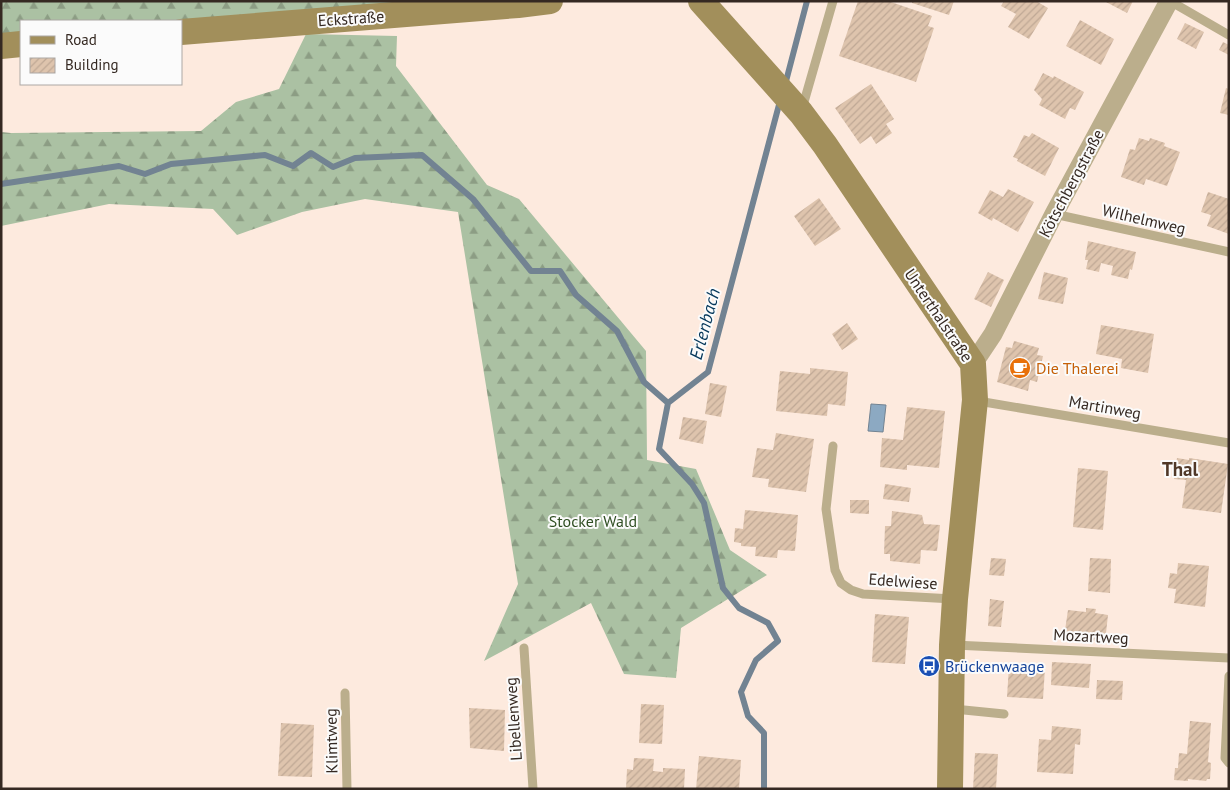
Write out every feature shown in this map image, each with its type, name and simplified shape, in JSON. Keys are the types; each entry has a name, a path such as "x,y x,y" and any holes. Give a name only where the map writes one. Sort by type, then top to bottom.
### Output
{"street":[{"name":"Eckstraße","path":"182,32 518,6 550,1"},
{"name":"Unterthalstraße","path":"701,1 797,108 825,145 973,364 975,400 952,645 950,789"},
{"name":"Kötschbergstraße","path":"973,364 991,336 1054,214 1170,1"},
{"path":"1,46 20,44"}],"lane":[{"path":"797,108 833,1"},
{"path":"1170,1 1229,35"},
{"name":"Wilhelmweg","path":"1054,214 1229,252"},
{"name":"Martinweg","path":"975,400 1229,443"},
{"name":"Edelwiese","path":"833,446 826,510 835,570 841,583 851,590 863,594 955,599"},
{"name":"Mozartweg","path":"952,645 1229,658"},
{"name":"Libellenweg","path":"524,648 533,789"},
{"path":"1229,676 1225,758 1229,764"},
{"name":"Klimtweg","path":"345,693 347,789"},
{"path":"951,709 1004,714"}],"green space":[{"path":"1,1 422,1 182,20 20,20 20,34 1,36"},
{"name":"Stocker Wald","path":"306,34 397,36 396,66 487,185 519,199 646,351 647,460 696,469 730,550 767,575 681,628 676,678 624,674 591,603 484,661 518,584 458,212 365,199 302,212 237,235 213,209 109,204 1,226 1,132 201,131 236,102 279,89"}],"water":[{"path":"871,404 886,405 883,432 868,431"}],"building":[{"path":"858,1 888,1 932,16 928,26 934,28 916,82 839,56"},
{"path":"912,1 954,1 949,15 912,3"},
{"path":"1004,1 1036,1 1048,8 1029,39 1008,27 1016,14 1001,6"},
{"path":"1104,1 1133,1 1127,13"},
{"path":"1080,20 1114,39 1101,65 1066,46"},
{"path":"1185,23 1204,32 1196,49 1177,39"},
{"path":"1223,42 1229,45 1229,55 1219,50"},
{"path":"1043,73 1053,78 1054,76 1084,92 1075,110 1070,108 1065,119 1039,105 1042,99 1034,90"},
{"path":"871,84 894,119 886,124 892,133 876,144 871,136 860,144 835,108"},
{"path":"1226,88 1229,89 1229,115 1220,113"},
{"path":"1032,133 1059,148 1045,176 1013,157 1024,135 1029,137"},
{"path":"1139,138 1149,141 1150,138 1165,143 1164,146 1180,152 1167,186 1146,179 1144,185 1121,177 1130,149 1135,150"},
{"path":"1008,189 1034,202 1018,232 993,218 992,221 978,213 990,190 1003,197"},
{"path":"1208,192 1229,199 1229,234 1207,226 1211,215 1201,212"},
{"path":"819,198 841,229 815,246 794,216"},
{"path":"1088,241 1136,252 1128,279 1111,275 1113,266 1101,263 1099,272 1086,269 1088,260 1085,260"},
{"path":"988,272 1004,280 991,307 974,299"},
{"path":"1044,272 1068,278 1063,304 1038,299"},
{"path":"847,323 858,339 842,350 832,334"},
{"path":"1101,325 1154,334 1148,373 1121,368 1122,359 1096,354"},
{"name":"Die Thalerei","path":"1014,341 1039,348 1037,355 1043,356 1037,382 1030,380 1028,391 997,382 1006,347 1012,348"},
{"path":"810,368 848,372 845,406 828,404 827,416 776,411 780,371 810,374"},
{"path":"710,383 727,386 721,417 705,414"},
{"path":"907,407 945,411 939,468 907,465 907,470 880,467 882,438 903,440"},
{"path":"683,417 707,421 703,444 679,439"},
{"path":"776,433 814,439 806,492 768,487 769,479 752,477 757,448 773,450"},
{"path":"1177,458 1228,464 1221,513 1182,508 1186,480 1174,479"},
{"path":"1078,468 1108,471 1103,530 1073,527"},
{"path":"885,484 911,488 909,502 883,499"},
{"path":"850,500 869,500 869,514 850,513"},
{"path":"745,510 798,515 795,551 778,550 777,558 755,556 756,547 741,546 741,543 734,542 735,528 743,529"},
{"path":"892,511 922,515 924,524 940,525 937,551 921,550 920,564 890,561 890,554 884,554 885,526 891,526"},
{"path":"991,558 1006,559 1004,576 989,575"},
{"path":"1090,558 1111,559 1110,593 1088,591"},
{"path":"1178,563 1209,566 1205,607 1174,603 1176,589 1168,588 1170,573 1177,574"},
{"path":"990,599 1004,601 1001,627 988,626"},
{"path":"1086,608 1096,609 1095,613 1108,615 1105,642 1064,637 1068,610 1086,612"},
{"path":"875,614 909,617 905,664 872,662"},
{"path":"1052,662 1091,664 1089,688 1051,685"},
{"path":"1009,666 1045,668 1043,699 1007,697"},
{"path":"1097,680 1123,681 1122,700 1096,699"},
{"path":"641,704 664,705 662,744 639,743"},
{"path":"469,708 505,710 504,751 470,748"},
{"path":"1190,721 1211,723 1208,762 1211,763 1210,779 1206,781 1174,780 1175,768 1178,768 1179,753 1187,754"},
{"path":"281,723 314,725 312,777 278,776"},
{"path":"1052,726 1081,729 1080,745 1075,744 1073,774 1037,772 1039,739 1051,740"},
{"path":"975,753 998,754 996,789 973,789"},
{"path":"699,756 741,760 739,789 696,789"},
{"path":"634,758 654,759 653,771 663,772 663,768 685,769 684,789 626,789 627,769 633,770"}],"waterway":[{"name":"Erlenbach","path":"785,85 807,1"},
{"name":"Erlenbach","path":"764,789 764,733 748,716 741,692 756,660 778,641 768,623 739,608 723,588 704,503 692,484 659,449 668,403 708,372 780,101"},
{"path":"1,184 119,166 145,174 171,164 265,155 293,166 311,153 333,167 355,158 422,155 473,199 531,271 560,271 576,295 617,331 644,382 668,403"}],"place":[{"name":"Die Thalerei","path":"1020,368"},
{"name":"Brückenwaage","path":"929,666"}],"district":[{"name":"Thal","path":"1180,469"}]}
